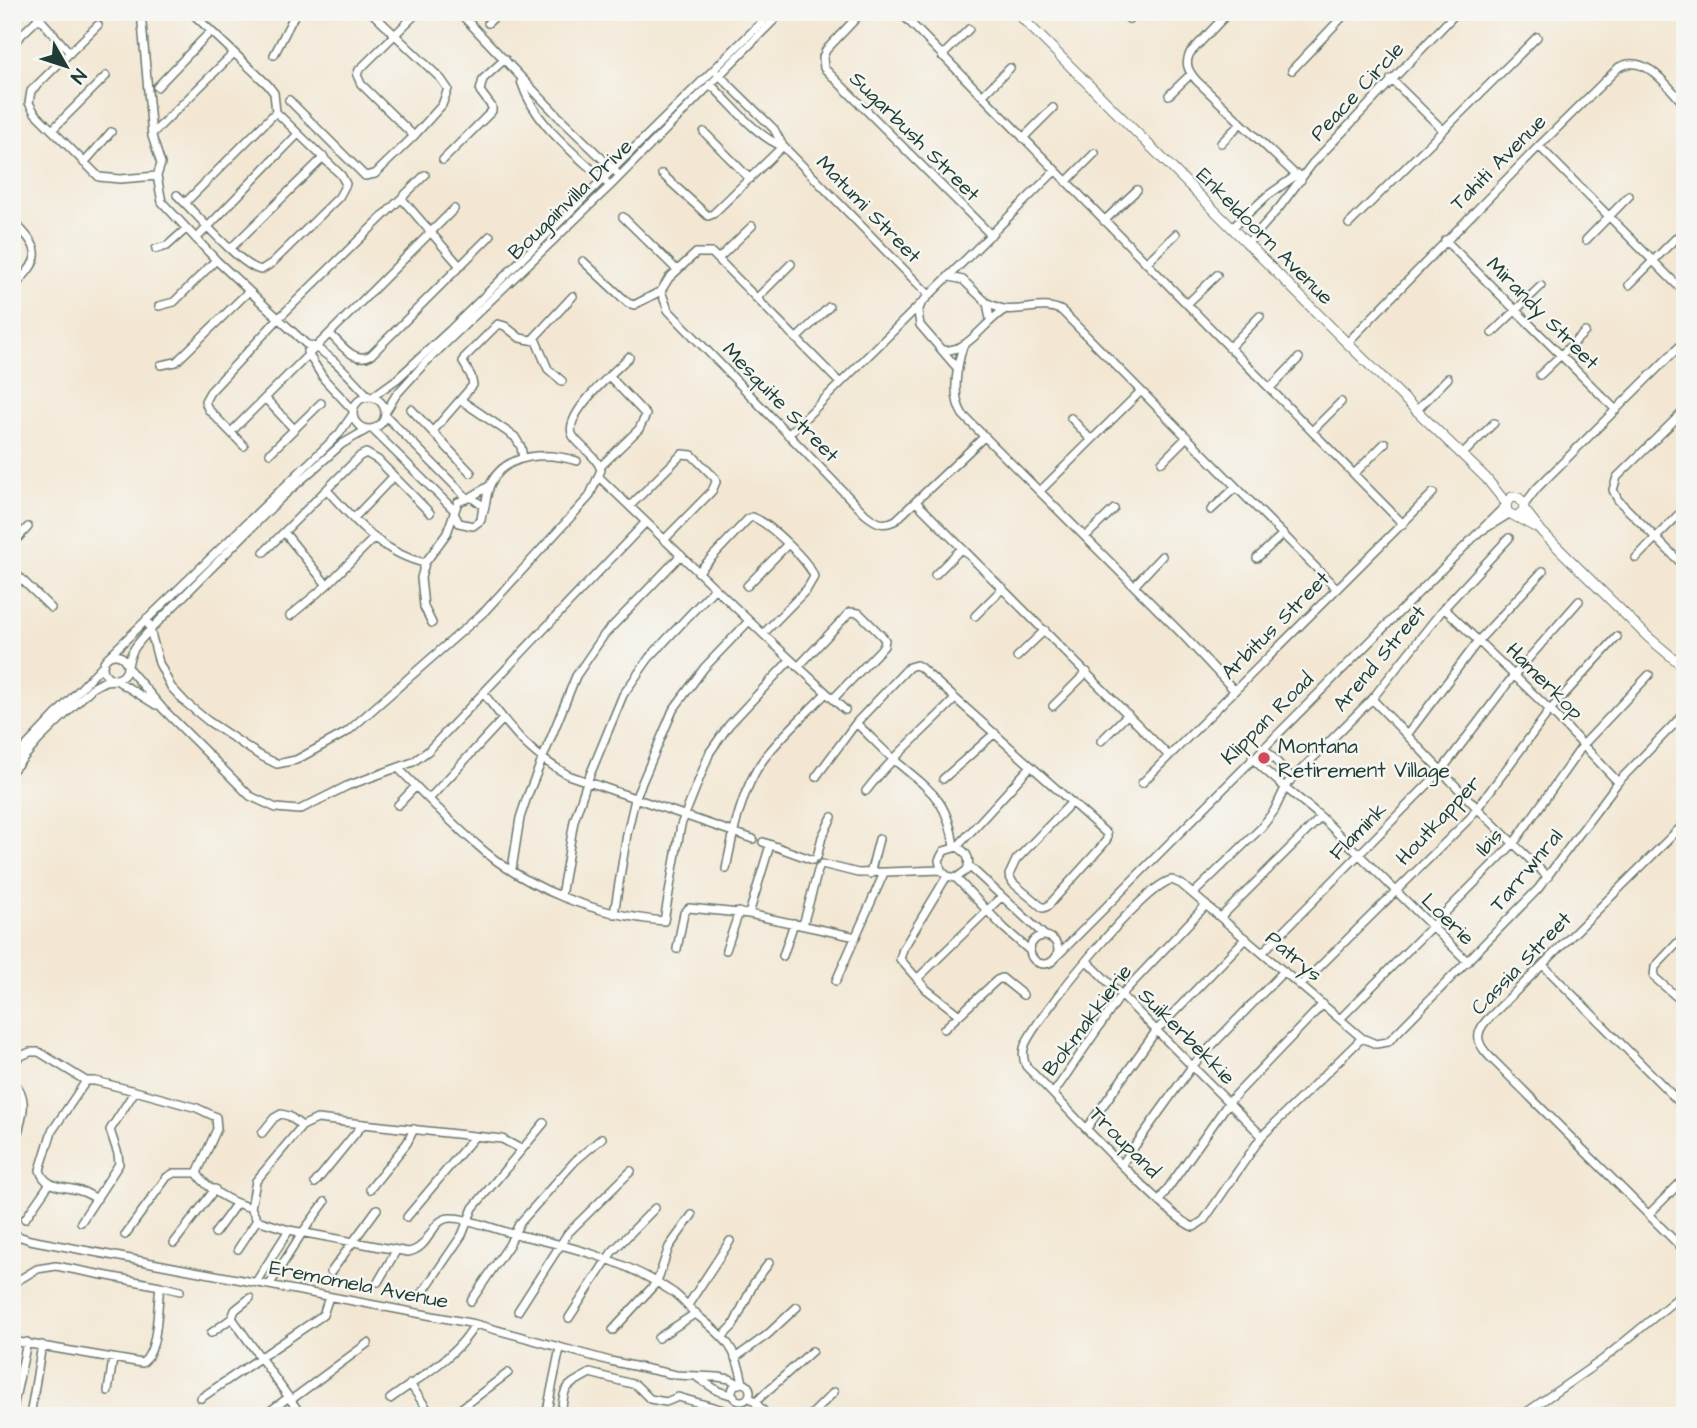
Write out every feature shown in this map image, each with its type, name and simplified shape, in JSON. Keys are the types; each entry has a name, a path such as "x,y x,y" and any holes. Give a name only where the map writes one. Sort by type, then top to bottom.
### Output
{"street":[{"path":"141,12 152,134 161,164 158,176 162,202 216,260 306,344 316,347 370,397 380,401 385,414 469,497 480,501 484,511"},
{"path":"177,195 230,249 256,270 266,269 340,197 346,187 345,179 276,112 272,90 191,12"},
{"path":"274,55 296,12"},
{"path":"289,100 365,176 375,174 414,136 442,105 448,89 441,79 371,12"},
{"path":"414,136 361,84 357,75 418,12"},
{"path":"459,12 519,77 617,172"},
{"path":"488,23 499,12"},
{"name":"Bougainvilla Drive","path":"717,73 772,12"},
{"name":"Bougainvilla Drive","path":"12,771 92,688 124,676 130,654 150,629 280,499 342,444 381,424 396,395 424,364 782,12"},
{"name":"Sugarbush Street","path":"862,12 831,45 823,57 824,68 990,235"},
{"path":"900,12 1403,524"},
{"name":"Enkeldoorn Avenue","path":"1016,12 1416,411 1648,637 1685,668"},
{"path":"1129,19 1135,12"},
{"path":"1229,12 1190,53 1187,65 1191,74 1298,178"},
{"path":"1292,70 1347,12"},
{"name":"Peace Circle","path":"1247,244 1298,178 1457,12"},
{"path":"12,44 39,14 70,53"},
{"path":"98,25 29,94 32,109 99,177 120,180 158,176"},
{"path":"942,56 969,29"},
{"path":"156,87 211,32"},
{"path":"1349,224 1537,37"},
{"path":"152,134 234,53"},
{"path":"443,160 492,111 492,107 480,92 481,83 505,59"},
{"name":"Tahiti Avenue","path":"1347,343 1611,73 1625,64 1644,65 1685,105"},
{"path":"982,96 1010,68"},
{"name":"Matumi Street","path":"717,73 774,129 783,146 929,295"},
{"path":"1169,95 1191,74"},
{"path":"52,130 106,76"},
{"path":"519,77 535,111 547,126 568,149 607,183"},
{"path":"1391,79 1443,130"},
{"name":"Matumi Street","path":"708,82 767,138 783,146"},
{"path":"1023,138 1053,108"},
{"path":"185,203 276,112"},
{"path":"1221,143 1241,123"},
{"path":"83,163 111,131"},
{"path":"704,132 750,179"},
{"path":"196,239 298,134"},
{"path":"662,173 708,216 783,146"},
{"path":"1539,146 1685,293"},
{"path":"1066,182 1094,153"},
{"path":"230,249 324,157"},
{"path":"788,435 1055,171"},
{"path":"244,446 208,409 205,401 207,397 279,318 425,176"},
{"name":"Peace Circle","path":"1232,228 1267,196 1298,178"},
{"name":"Bougainvilla Drive","path":"12,761 147,618 339,435 357,402 370,397 403,374 607,183"},
{"path":"1104,221 1137,190"},
{"path":"1586,240 1629,196"},
{"path":"403,200 459,265"},
{"path":"231,432 454,209"},
{"path":"623,217 677,270"},
{"path":"12,220 32,241 36,253 33,264 12,289"},
{"path":"719,258 752,226"},
{"path":"156,249 167,246 186,229"},
{"path":"1146,263 1176,234"},
{"path":"1629,285 1680,234"},
{"path":"330,334 355,357 365,358 371,355 490,236"},
{"name":"Mirandy Street","path":"1446,240 1616,410"},
{"path":"583,261 628,303 634,305 661,292 664,284 696,253 712,253 840,383"},
{"path":"159,306 174,302 216,260"},
{"path":"757,298 791,264"},
{"path":"961,266 967,284"},
{"path":"1187,304 1217,275"},
{"path":"950,277 967,284 987,303 1006,309 1054,307 1062,311 1337,589"},
{"path":"1492,333 1541,286"},
{"path":"161,365 176,362 249,291"},
{"name":"Mesquite Street","path":"661,292 668,310 865,514 880,524 889,524 916,502"},
{"path":"533,339 573,296"},
{"path":"987,303 990,319"},
{"path":"921,304 918,318 923,329 958,369"},
{"path":"796,339 829,307"},
{"path":"943,350 953,351 963,346 990,319 1006,309"},
{"path":"1229,348 1260,316"},
{"path":"433,431 473,386 474,381 463,362 464,358 494,327 501,324 520,338 533,339 539,345 548,369 562,382"},
{"path":"900,324 912,324 923,329"},
{"path":"1540,375 1584,332"},
{"name":"Klippan Road","path":"1057,956 1482,530 1495,525 1537,488 1685,341"},
{"path":"306,344 308,355 324,379 353,412 360,426 370,429 454,513 459,523 468,526"},
{"path":"963,346 958,369 959,410 1234,690"},
{"path":"147,618 159,663 172,687 208,721 258,755 277,764 296,760 311,752 347,732 485,611 589,497 599,477 600,467 591,453 575,438 570,426 574,415 629,357"},
{"path":"1270,388 1299,358"},
{"path":"600,467 639,429 646,415 610,377"},
{"path":"1416,411 1448,378"},
{"path":"1040,491 1141,391"},
{"path":"265,398 294,429"},
{"path":"462,401 515,437 521,446 523,458"},
{"path":"1311,431 1341,402"},
{"path":"270,453 321,403"},
{"path":"411,409 471,473"},
{"path":"1685,410 1617,477 1613,485 1618,500 1685,567"},
{"path":"1071,418 1091,440"},
{"path":"1462,455 1494,423"},
{"path":"985,436 916,502 1169,756"},
{"path":"1162,462 1187,437"},
{"path":"1354,474 1385,443"},
{"path":"264,552 359,456 366,453 378,460 430,513"},
{"path":"432,623 424,607 421,588 425,563 447,533 458,502 489,486 502,470 523,458 548,455 577,461"},
{"path":"630,506 679,456 692,455 715,478 715,487 664,540"},
{"path":"353,519 393,477"},
{"path":"599,477 845,710"},
{"path":"447,533 477,524 484,511 489,486"},
{"path":"1211,510 1236,487"},
{"path":"327,489 373,539 407,558 425,563"},
{"name":"Arbitus Street","path":"1142,783 1433,493"},
{"path":"1085,537 1114,509"},
{"path":"1636,558 1678,515"},
{"path":"698,572 748,519 752,517 763,522 811,568 814,577 807,589 763,634"},
{"path":"108,657 122,657 163,709 250,796 276,808 291,811 316,803 347,786 413,762 428,751 646,522"},
{"path":"12,544 28,527"},
{"path":"285,532 327,585"},
{"path":"1257,558 1283,534"},
{"name":"Arend Street","path":"1193,894 1261,828 1278,804 1284,787 1372,699 1444,608 1509,538"},
{"path":"290,616 327,585 373,539"},
{"path":"747,586 787,545"},
{"path":"935,575 962,548"},
{"path":"512,869 520,818 576,676 604,635 681,555"},
{"path":"1134,586 1162,556"},
{"path":"12,570 51,608"},
{"path":"1407,735 1479,640 1543,571"},
{"path":"561,896 574,821 623,695 637,674 715,588"},
{"path":"975,616 1003,588"},
{"name":"Flamink","path":"1263,952 1441,771 1514,675 1579,601"},
{"name":"Hamerkop","path":"1444,608 1550,710 1618,782"},
{"path":"797,667 850,612 859,613 882,636 885,640 884,646 833,699"},
{"path":"614,914 626,834 635,799 673,710 704,668 749,621"},
{"path":"1017,657 1045,630"},
{"name":"Houtkapper","path":"1301,985 1478,809 1550,710 1618,637"},
{"path":"398,768 475,844 512,869 561,896 614,914 664,921 684,816 718,738 790,660"},
{"path":"816,778 856,723 913,665 920,667 1105,832 1107,839 1048,906 1043,908 1013,883 1010,871 1016,860 1071,803"},
{"path":"102,666 106,676 163,709"},
{"path":"1053,706 1087,672"},
{"name":"Ibis","path":"1340,1019 1514,843 1583,745 1650,675"},
{"path":"726,869 733,832 755,772 761,762 826,692"},
{"path":"484,694 541,760 587,782 753,839"},
{"path":"866,791 892,758 929,727 955,699"},
{"path":"1372,699 1548,877"},
{"path":"1101,741 1128,714"},
{"name":"Tarrwnral","path":"1362,1038 1376,1044 1388,1042 1468,962 1548,877 1618,782 1684,714"},
{"path":"429,799 503,719"},
{"path":"856,723 939,800 949,821 955,847 967,854 969,866 1056,943 1057,956 1050,962 1041,964 948,874 939,860 944,851 955,847 1031,766"},
{"path":"943,779 995,733"},
{"path":"1263,747 1292,778"},
{"name":"Loerie","path":"1252,758 1321,817 1468,962"},
{"path":"398,805 416,786"},
{"path":"783,956 798,924 818,862 822,837 832,817"},
{"path":"1221,917 1321,817"},
{"name":"Cassia Street","path":"1685,823 1486,1021 1478,1034 1480,1044 1685,1251"},
{"path":"870,874 879,839"},
{"path":"749,914 767,843 858,873 964,874 969,866"},
{"path":"836,981 884,873"},
{"path":"948,874 900,955 900,962 958,1014"},
{"name":"Patrys","path":"1087,961 1159,886 1172,880 1181,884 1221,917 1362,1038"},
{"path":"917,979 1001,897"},
{"name":"Bokmakkierie","path":"1053,1094 1121,995 1206,905"},
{"path":"677,949 684,912 687,909 700,908 749,914 856,937"},
{"path":"726,950 738,912"},
{"name":"Klippan Road","path":"1056,943 1079,933"},
{"path":"1030,951 1033,942 1045,936"},
{"path":"1684,936 1655,967 1653,973 1685,1004"},
{"path":"1087,1128 1156,1031 1246,938"},
{"name":"Suikerbekkie","path":"1087,961 1262,1136"},
{"name":"Troupand","path":"1087,961 1061,992 1030,1037 1023,1053 1026,1066 1122,1164 1159,1201 1188,1226 1194,1227 1204,1220 1262,1136"},
{"path":"1543,965 1683,1103"},
{"path":"1122,1164 1193,1065 1284,971"},
{"path":"944,1029 1002,978 1023,995"},
{"path":"1159,1201 1229,1102 1324,1004"},
{"path":"1262,1136 1362,1038"},
{"path":"12,1060 30,1052 39,1052 86,1081 95,1081 197,1108 216,1117 217,1129 197,1173"},
{"path":"12,1081 21,1090 24,1101 12,1152"},
{"path":"86,1081 48,1141 40,1170 41,1176 50,1183 81,1191 97,1199"},
{"path":"81,1222 119,1164 110,1130 135,1091"},
{"path":"262,1133 274,1118 281,1114 289,1116 302,1126"},
{"path":"521,1149 502,1139 321,1119 302,1126 256,1181 251,1209 257,1220 289,1230 408,1252 420,1248 435,1226 447,1218 562,1245 636,1270 657,1282 723,1336 736,1358 741,1384 750,1391 752,1399 768,1416"},
{"path":"422,1292 459,1239 473,1208 544,1123"},
{"path":"315,1183 363,1124"},
{"path":"370,1189 407,1143 414,1129"},
{"path":"407,1217 475,1136"},
{"path":"471,1301 519,1224 552,1185 602,1138"},
{"path":"518,1311 568,1233 631,1171"},
{"path":"125,1235 166,1177 174,1173 197,1173"},
{"path":"197,1173 236,1204 251,1209"},
{"path":"1649,1214 1685,1178"},
{"path":"25,1219 50,1183"},
{"path":"174,1243 215,1189"},
{"path":"270,1284 325,1202"},
{"path":"215,1233 236,1204"},
{"path":"569,1318 618,1245 655,1208"},
{"path":"331,1272 351,1241 377,1209"},
{"path":"613,1330 657,1282 669,1247 692,1215"},
{"path":"238,1249 257,1220"},
{"path":"256,1282 289,1230"},
{"name":"Eremomela Avenue","path":"12,1234 30,1240 475,1324 660,1372 718,1377 741,1384"},
{"path":"688,1306 730,1241"},
{"path":"378,1282 396,1251"},
{"path":"723,1336 745,1307 754,1283 769,1263"},
{"path":"12,1284 37,1269 56,1266 180,1291"},
{"path":"12,1341 142,1363 151,1355 160,1286"},
{"path":"1521,1416 1602,1360 1685,1292"},
{"path":"201,1398 323,1315 329,1297"},
{"path":"211,1333 232,1318 235,1310 250,1298"},
{"path":"736,1358 767,1335 797,1307"},
{"path":"658,1338 696,1313"},
{"path":"232,1318 302,1416"},
{"path":"390,1399 448,1356 475,1324"},
{"path":"12,1413 27,1342"},
{"path":"263,1416 368,1343"},
{"path":"30,1416 41,1345"},
{"path":"545,1416 560,1348"},
{"path":"735,1398 742,1401 752,1399 813,1351"},
{"path":"108,1391 113,1359"},
{"path":"451,1416 508,1373"},
{"path":"561,1416 563,1392 590,1373 636,1385 650,1399 666,1402 678,1397 736,1414 733,1389 741,1384"},
{"name":"Eremomela Avenue","path":"697,1377 735,1398"},
{"path":"410,1384 432,1416"},
{"path":"810,1416 834,1392"}],"place":[{"name":"Montana Retirement Village","path":"1264,758"}]}
